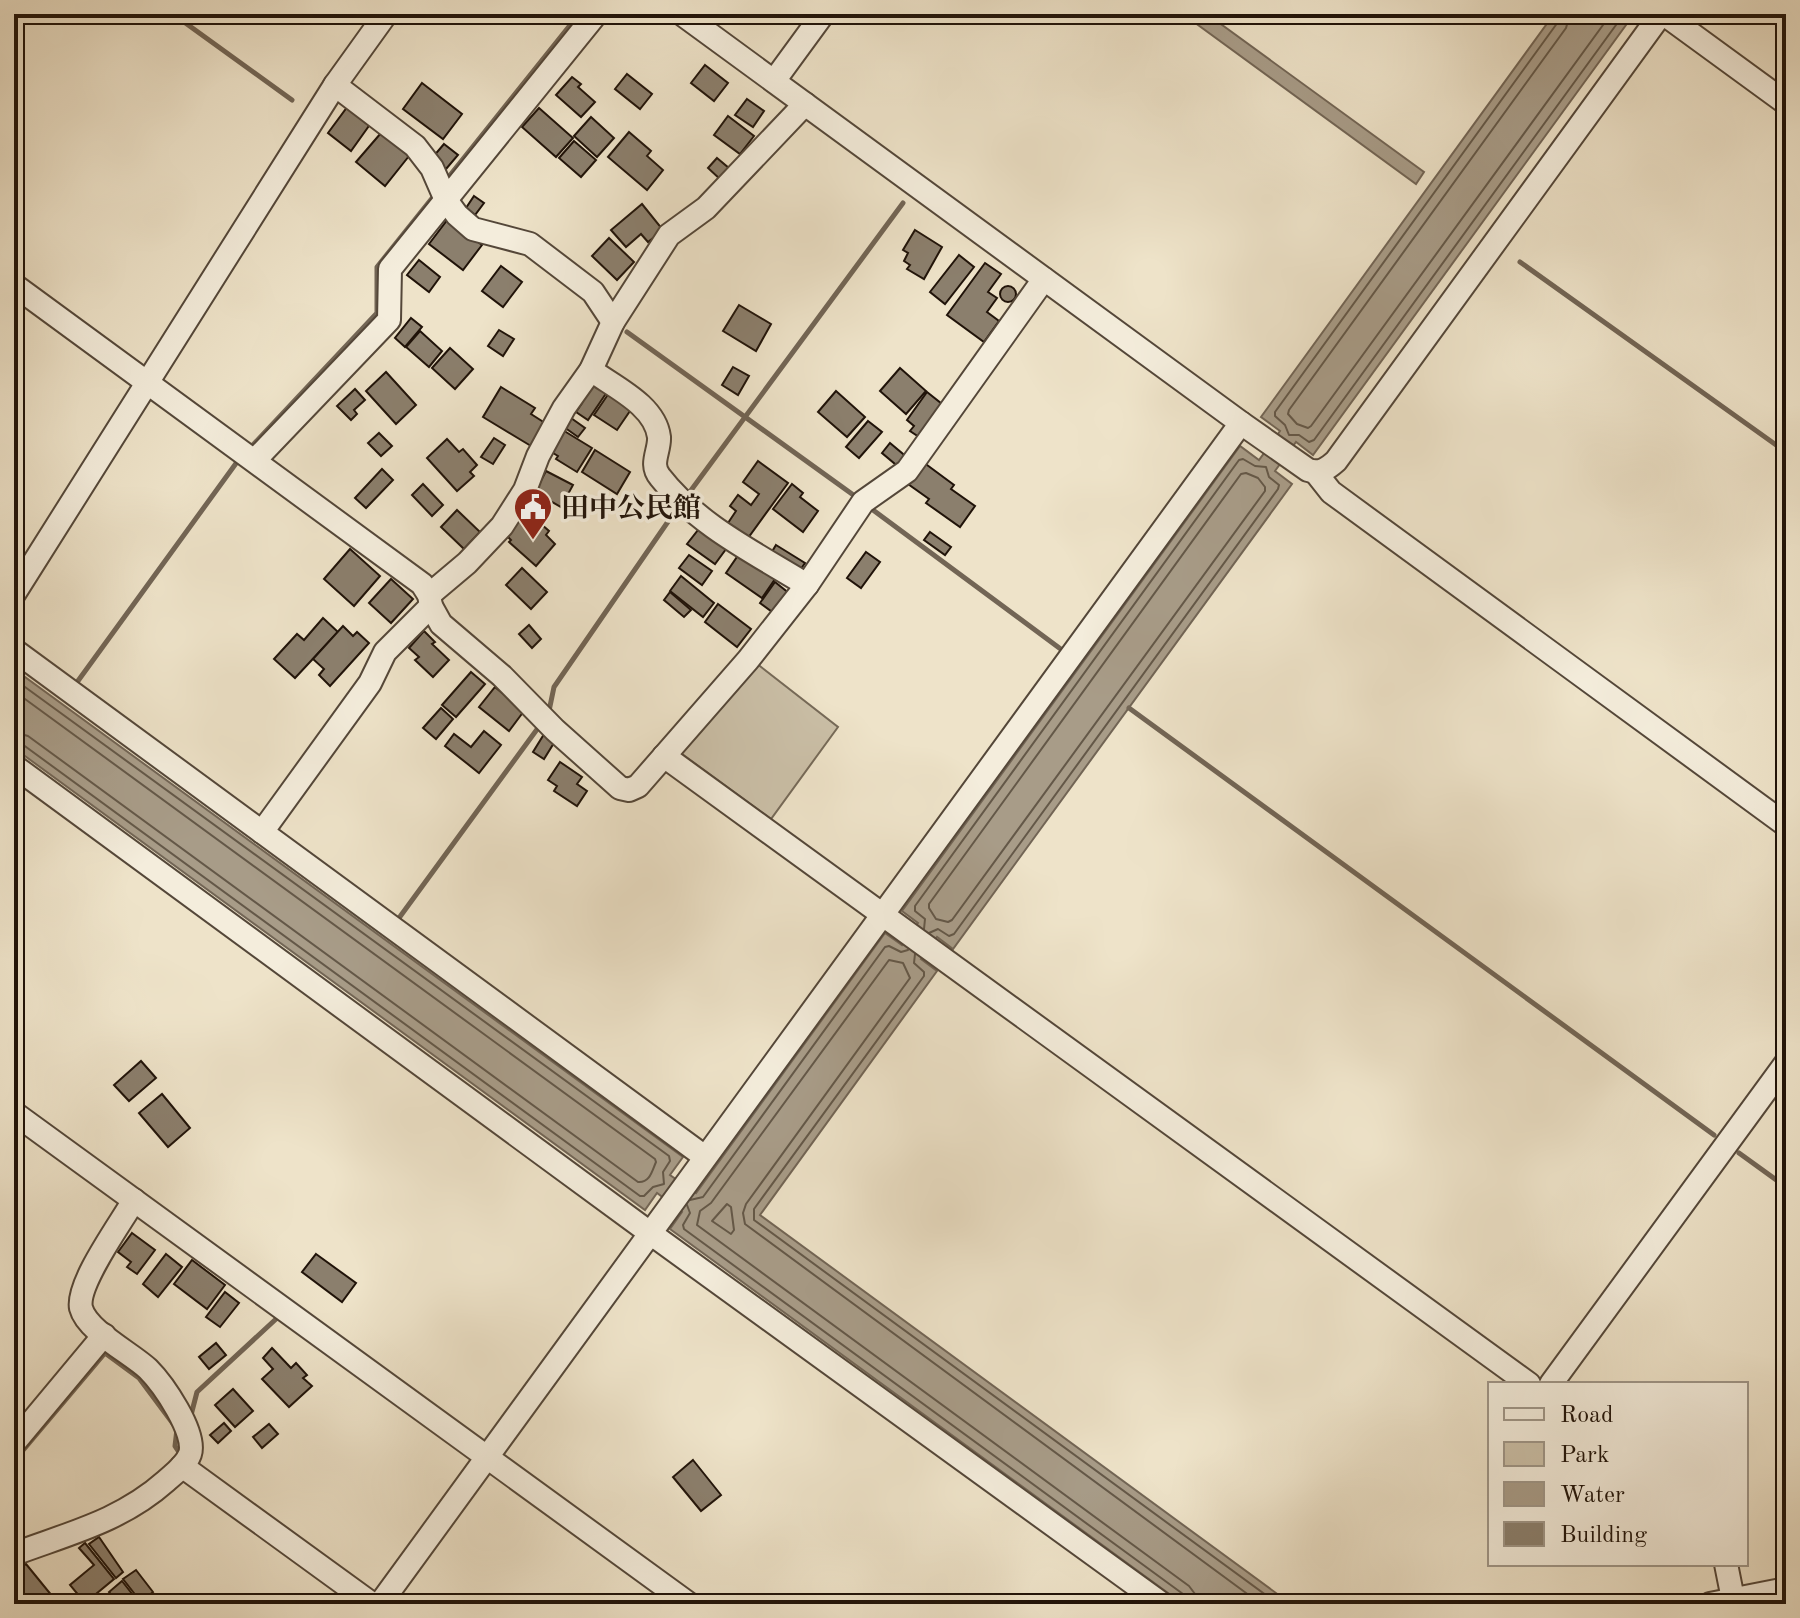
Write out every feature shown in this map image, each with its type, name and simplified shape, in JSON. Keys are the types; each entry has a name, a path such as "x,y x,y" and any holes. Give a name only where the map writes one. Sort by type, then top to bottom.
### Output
{"street":[{"path":"14,594 335,85 386,14"},
{"path":"255,460 389,320 390,269 596,14"},
{"path":"682,14 1241,423 1316,473 1331,492 1786,825"},
{"path":"774,81 823,14"},
{"path":"1316,473 1336,461 1662,14 1786,103"},
{"path":"335,85 415,146 432,168 446,200 473,229 530,244 593,292 613,322"},
{"path":"262,832 370,683 385,652 430,600 502,526 525,490 538,456 564,408 591,370 613,322 669,235 706,208 805,104"},
{"path":"14,285 422,584 441,624 502,676 555,730 620,788 629,790 638,786 748,660 807,585 863,502 907,471 1044,279"},
{"path":"591,370 647,411 656,425 659,439 654,465 658,476 700,518 807,585"},
{"path":"380,1604 1241,423"},
{"path":"14,650 705,1157"},
{"path":"664,756 1526,1382"},
{"path":"14,766 1162,1604"},
{"path":"1552,1382 1786,1063"},
{"path":"14,1113 689,1604"},
{"path":"14,1554 121,1514 147,1498 182,1466 191,1452 191,1436 149,1370 89,1323 81,1308 83,1288 134,1200"},
{"path":"14,1443 104,1335"},
{"path":"182,1466 372,1604"},
{"path":"1726,1566 1733,1599"},
{"path":"1710,1604 1786,1589"}],"green space":[{"path":"756,663 838,727 771,819 678,751"}],"water":[{"path":"1183,14 1207,14 1424,172 1416,184"},
{"path":"1554,14 1634,14 1313,455 1296,442 1275,471 1292,484 953,949 937,937 921,959 937,971 760,1215 1291,1604 1183,1604 670,1229 682,1212 657,1193 645,1210 14,748 14,669 683,1157 670,1175 696,1193 885,933 902,945 918,923 902,911 1240,446 1259,460 1280,431 1261,417"}],"building":[{"path":"705,65 728,83 714,101 691,83"},
{"path":"627,74 652,94 640,109 615,89"},
{"path":"572,77 595,102 581,117 556,95"},
{"path":"422,83 462,114 443,139 403,109"},
{"path":"747,99 764,111 753,127 735,115"},
{"path":"348,106 371,123 351,151 328,133"},
{"path":"539,108 573,138 556,157 522,127"},
{"path":"728,116 754,136 740,154 714,135"},
{"path":"591,117 614,138 597,157 574,136"},
{"path":"629,132 651,151 647,156 663,170 647,190 608,157"},
{"path":"381,133 409,156 385,186 356,162"},
{"path":"574,141 596,160 581,177 559,158"},
{"path":"444,144 458,155 446,169 432,158"},
{"path":"717,158 730,169 721,180 708,168"},
{"path":"474,196 484,203 475,215 466,208"},
{"path":"642,204 663,230 648,242 641,234 626,247 611,230"},
{"path":"448,219 482,245 463,270 429,244"},
{"path":"915,230 942,247 924,279 907,269 910,265 904,261 908,253 903,250"},
{"path":"609,238 634,262 617,280 592,256"},
{"path":"959,255 974,267 945,304 930,292"},
{"path":"419,260 440,277 429,292 407,275"},
{"path":"985,263 1001,274 988,292 997,298 987,312 999,321 984,342 947,315"},
{"path":"501,266 522,282 503,307 482,291"},
{"path":"1005,286 1011,286 1016,294 1014,300 1005,302 1000,297 1000,291"},
{"path":"739,305 771,324 756,351 723,331"},
{"path":"411,318 422,327 405,347 395,338"},
{"path":"499,330 514,339 503,356 488,346"},
{"path":"420,331 442,351 429,367 406,347"},
{"path":"450,348 473,369 455,389 432,368"},
{"path":"733,367 749,376 738,395 722,385"},
{"path":"900,368 926,391 906,414 880,391"},
{"path":"386,372 416,405 396,424 366,391"},
{"path":"592,381 607,392 588,420 576,412"},
{"path":"501,387 535,408 531,414 545,423 531,446 483,417"},
{"path":"355,389 365,400 354,410 357,414 351,420 337,406"},
{"path":"836,391 865,417 847,437 818,412"},
{"path":"927,392 942,404 937,410 941,414 922,439 910,431 914,426 907,420"},
{"path":"609,393 632,408 617,430 594,415"},
{"path":"571,418 585,428 578,437 564,427"},
{"path":"868,421 882,432 859,458 846,447"},
{"path":"561,429 592,448 577,472 548,450"},
{"path":"379,433 392,446 381,456 368,443"},
{"path":"494,438 505,445 493,464 481,457"},
{"path":"447,439 459,452 463,449 477,465 470,472 474,476 457,491 427,458"},
{"path":"890,443 909,459 901,469 882,453"},
{"path":"595,450 630,472 617,494 582,472"},
{"path":"758,461 788,483 748,538 728,523 736,511 730,506 738,495 751,505 759,494 743,482"},
{"path":"923,462 954,485 951,489 975,506 960,527 926,503 929,499 908,484"},
{"path":"382,469 393,480 366,508 355,498"},
{"path":"546,471 573,485 561,507 535,492"},
{"path":"423,484 443,505 432,516 412,495"},
{"path":"792,484 803,493 800,497 818,511 803,532 773,509"},
{"path":"457,510 480,532 464,549 441,527"},
{"path":"522,514 531,522 534,518 549,531 546,535 555,544 536,566 509,542 511,540 505,534"},
{"path":"702,525 729,545 715,564 687,544"},
{"path":"930,532 951,547 945,555 924,540"},
{"path":"776,545 805,563 798,573 770,555"},
{"path":"350,549 380,576 354,606 324,579"},
{"path":"866,552 880,562 861,588 847,578"},
{"path":"739,554 775,579 762,598 726,573"},
{"path":"689,555 712,571 702,585 679,568"},
{"path":"522,568 547,592 531,609 506,585"},
{"path":"681,576 714,603 703,617 670,591"},
{"path":"391,579 413,599 391,623 369,603"},
{"path":"775,582 790,594 775,614 760,603"},
{"path":"670,592 691,610 684,617 664,600"},
{"path":"718,604 751,629 737,647 705,622"},
{"path":"323,618 338,632 295,678 274,659 297,634 304,640"},
{"path":"529,625 541,639 532,648 519,634"},
{"path":"343,626 353,636 357,632 369,643 330,686 319,675 324,669 313,659"},
{"path":"424,631 435,642 432,644 449,660 433,677 415,660 419,657 409,648"},
{"path":"471,672 485,684 456,717 442,705"},
{"path":"495,687 524,711 509,731 479,707"},
{"path":"441,708 453,719 436,739 423,728"},
{"path":"484,731 501,745 479,773 445,746 454,734 471,747"},
{"path":"546,731 557,738 544,759 533,752"},
{"path":"560,762 582,777 577,784 587,791 577,806 554,791 557,786 548,780"},
{"path":"141,1061 156,1078 129,1101 114,1085"},
{"path":"162,1094 190,1128 168,1147 139,1113"},
{"path":"132,1233 155,1250 137,1274 127,1267 131,1262 118,1252"},
{"path":"166,1254 182,1267 158,1297 143,1284"},
{"path":"316,1254 356,1283 342,1302 302,1272"},
{"path":"192,1260 225,1285 207,1309 174,1284"},
{"path":"225,1292 239,1303 220,1327 206,1317"},
{"path":"216,1343 226,1355 209,1369 199,1357"},
{"path":"272,1348 291,1368 296,1363 307,1375 303,1378 312,1386 289,1407 262,1379 273,1369 263,1358"},
{"path":"233,1389 253,1411 235,1427 215,1405"},
{"path":"224,1423 231,1431 218,1443 210,1435"},
{"path":"269,1424 278,1434 262,1448 253,1437"},
{"path":"693,1460 721,1495 701,1511 673,1477"},
{"path":"99,1537 123,1572 116,1578 89,1544"},
{"path":"85,1543 114,1579 85,1603 70,1585 94,1565 79,1548"},
{"path":"26,1564 57,1602 55,1604 22,1604 14,1594 14,1573"},
{"path":"136,1570 153,1592 141,1602 123,1579"},
{"path":"122,1581 140,1604 119,1604 109,1592"}],"waterway":[{"path":"173,14 292,100"},
{"path":"447,179 579,14"},
{"path":"252,446 377,313 377,267 433,197"},
{"path":"689,493 903,203"},
{"path":"1520,262 1786,452"},
{"path":"627,332 852,494"},
{"path":"75,685 237,462"},
{"path":"549,711 554,687 676,510"},
{"path":"873,510 1062,650"},
{"path":"1129,708 1714,1135"},
{"path":"399,918 538,728"},
{"path":"1739,1153 1786,1187"},
{"path":"190,1419 197,1392 276,1319"},
{"path":"14,1461 105,1353 139,1378 177,1429 175,1446 179,1452"}],"place":[{"name":"田中公民館","path":"533,541"}]}
